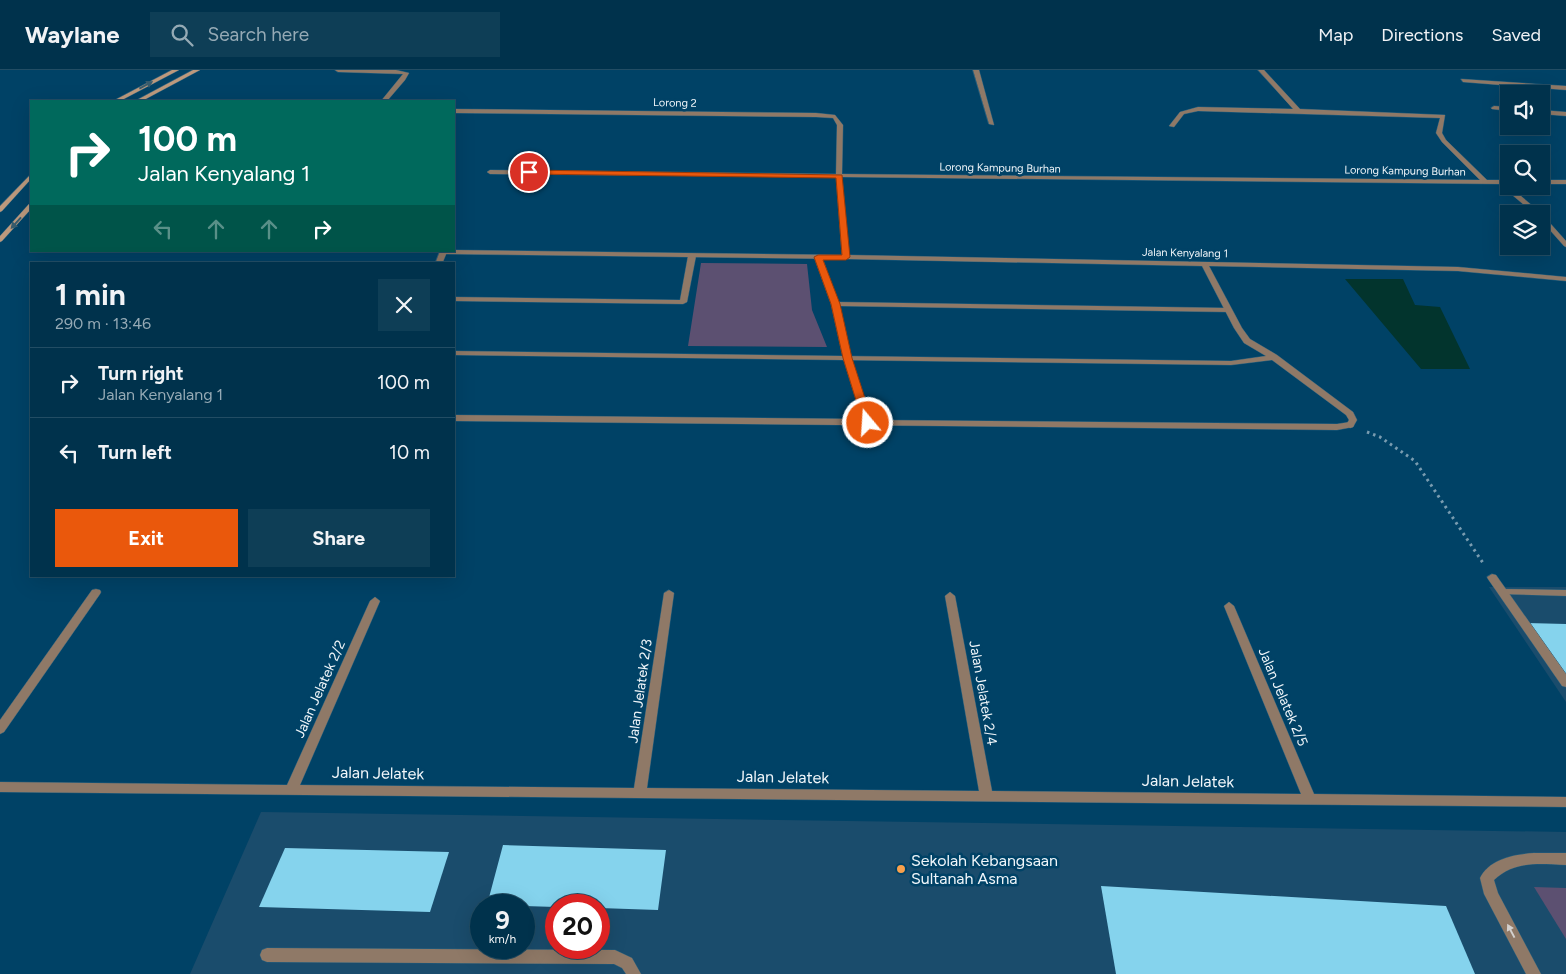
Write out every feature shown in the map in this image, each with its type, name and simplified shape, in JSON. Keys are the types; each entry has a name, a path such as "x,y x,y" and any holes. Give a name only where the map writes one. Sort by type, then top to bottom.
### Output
{"main road":[{"path":"118,100 176,70"},
{"path":"140,100 197,70"},
{"path":"0,210 30,177"},
{"path":"0,240 30,206"}],"street":[{"path":"338,70 406,73 385,100"},
{"path":"976,70 992,124"},
{"path":"1261,70 1298,111"},
{"path":"1463,80 1566,88"},
{"path":"1494,108 1500,108"},
{"path":"1172,126 1182,113 1198,109 1442,116 1439,133 1444,141 1486,182"},
{"name":"Lorong 2","path":"455,111 835,117 840,125 839,176"},
{"path":"1550,113 1566,114"},
{"name":"Lorong Kampung Burhan","path":"490,172 1500,182"},
{"path":"839,176 846,257"},
{"path":"1550,182 1566,182"},
{"path":"1516,195 1528,205"},
{"path":"1550,227 1566,245"},
{"name":"Jalan Kenyalang 1","path":"443,252 846,257 1458,270 1566,279"},
{"path":"455,299 683,302 692,256"},
{"path":"818,257 835,304 847,358 868,423"},
{"path":"455,418 1327,427 1350,425 1353,420 1350,414 1274,357 1247,341 1228,310 1205,264"},
{"path":"835,304 1228,310"},
{"path":"455,353 1230,363 1274,357"},
{"path":"1492,577 1566,682"},
{"path":"0,729 96,592"},
{"path":"1503,592 1566,593"},
{"name":"Jalan Jelatek 2/3","path":"640,793 669,594"},
{"name":"Jalan Jelatek 2/4","path":"950,596 986,796"},
{"name":"Jalan Jelatek 2/2","path":"292,789 375,601"},
{"name":"Jalan Jelatek 2/5","path":"1229,606 1310,800"},
{"name":"Jalan Jelatek","path":"0,786 1566,802"},
{"path":"1534,974 1491,894 1487,878 1497,867 1510,861 1531,858 1566,859"},
{"path":"267,955 615,957 627,963 634,974"}],"path":[{"path":"1350,425 1380,437 1415,462 1492,577"}],"shaded area":[{"path":"701,263 807,264 812,310 827,347 688,346"},
{"path":"1345,279 1403,279 1415,305 1440,307 1470,369 1421,369"},
{"path":"1489,587 1566,587 1566,702"},
{"name":"Sekolah Kebangsaan Sultanah Asma","path":"261,812 1566,832 1566,974 190,974"},
{"path":"1534,887 1566,888 1566,939"}],"building":[{"path":"1527,623 1566,624 1566,679"},
{"path":"503,845 666,850 658,910 610,908 610,894 545,894 545,907 535,906 535,894 490,894"},
{"path":"285,848 449,852 430,912 259,907"},
{"path":"1101,886 1446,906 1475,974 1116,974"}],"place":[{"name":"Sekolah Kebangsaan Sultanah Asma","path":"901,869"}],"route":[{"path":"529,172 839,176 846,257 818,257 835,304 847,358 868,423"}]}
